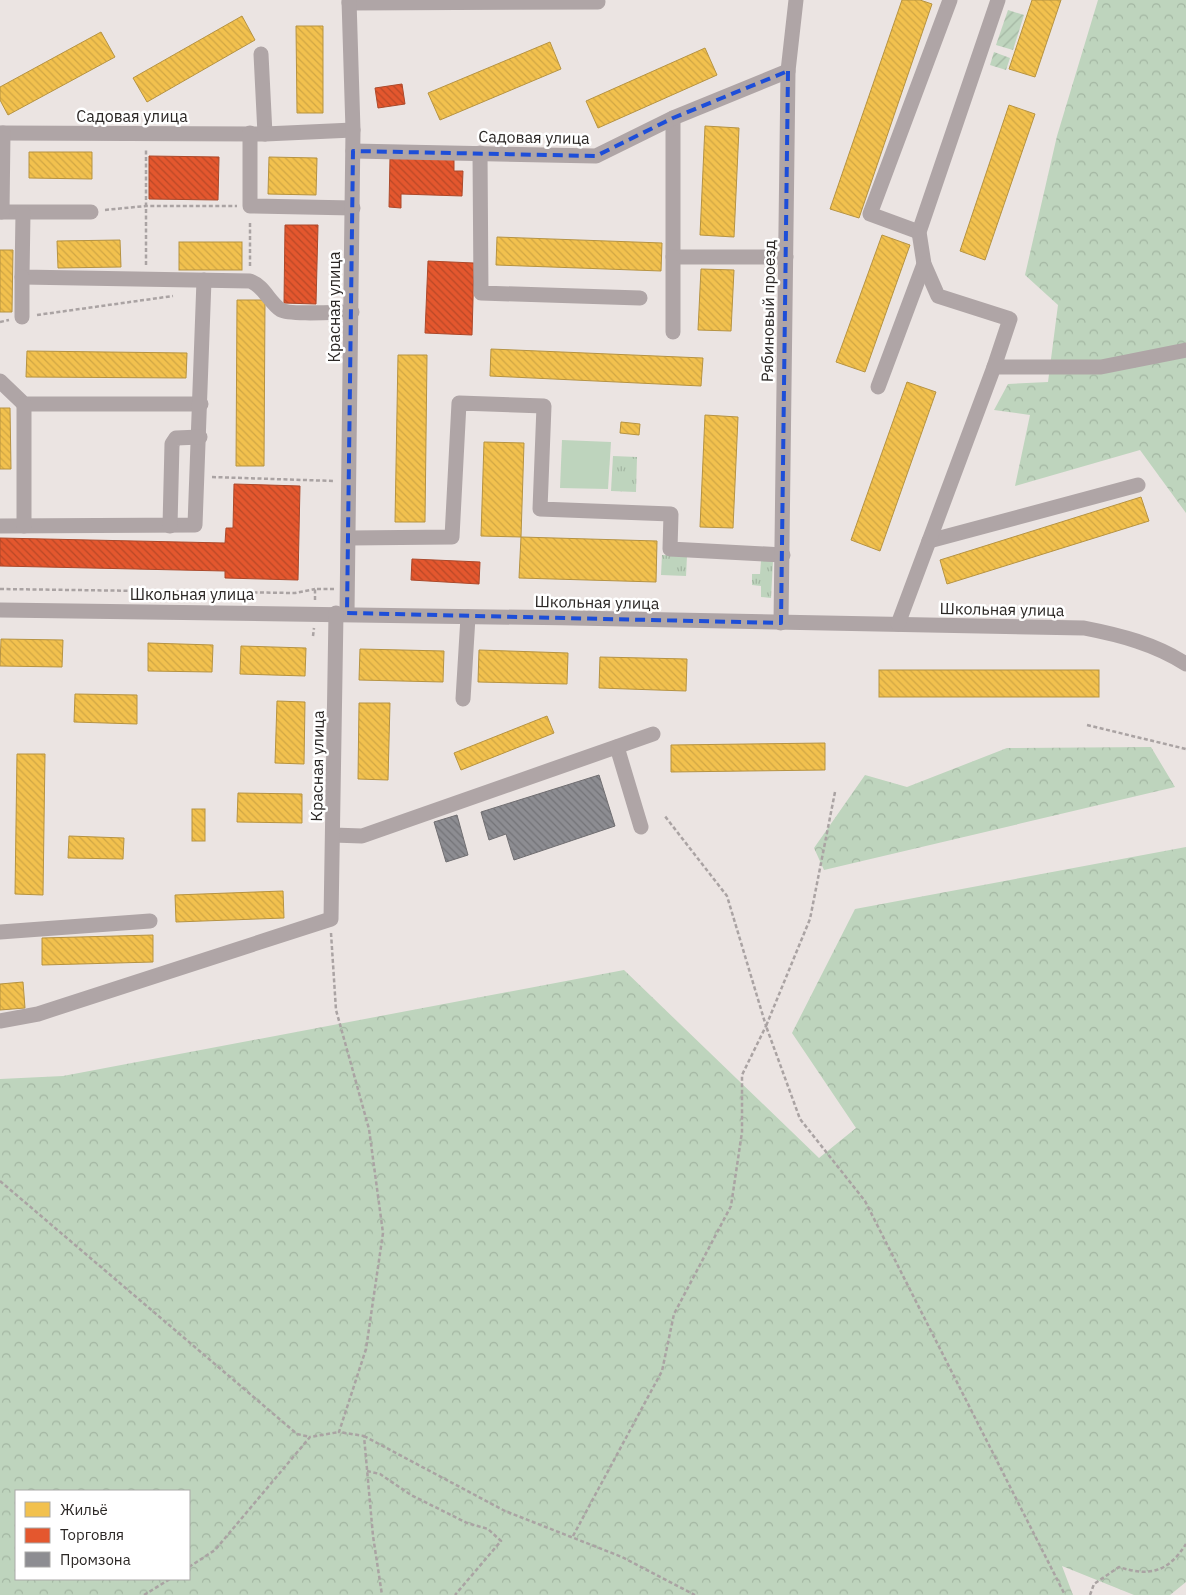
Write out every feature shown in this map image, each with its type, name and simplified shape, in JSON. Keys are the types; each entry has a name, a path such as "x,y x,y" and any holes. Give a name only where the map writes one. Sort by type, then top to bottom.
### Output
{"street":[{"name":"Рябиновый проезд","path":"781,623 788,72 796,0"},
{"path":"919,232 870,214 950,0"},
{"path":"898,624 994,367 1010,319 938,296 924,264 919,232 998,0"},
{"path":"349,2 598,2"},
{"name":"Красная улица","path":"0,1021 38,1014 331,919 342,613 349,538 353,130 349,2"},
{"path":"261,54 265,134"},
{"name":"Садовая улица","path":"353,152 596,156 673,118 788,72"},
{"path":"673,118 673,332"},
{"name":"Садовая улица","path":"2,133 265,134 353,130"},
{"path":"2,133 1,212 91,212"},
{"path":"250,134 250,206 352,208"},
{"path":"480,153 481,293 640,298"},
{"path":"22,213 22,317"},
{"path":"672,257 786,256"},
{"path":"878,387 924,264"},
{"path":"22,277 250,281 257,284 274,304 285,312 352,312"},
{"path":"0,526 195,525 200,437 204,280"},
{"path":"994,367 1101,367 1186,350"},
{"path":"0,381 24,404 201,404"},
{"path":"349,538 452,537 459,403 544,406 540,509 671,514 670,549 783,555"},
{"path":"24,404 24,526"},
{"path":"170,526 172,444 176,438 200,437"},
{"path":"929,541 1138,485"},
{"name":"Школьная улица","path":"0,610 342,613 1084,628 1116,634 1144,644 1186,664"},
{"path":"463,699 468,617"},
{"path":"333,835 362,836 653,734"},
{"path":"617,747 642,827"},
{"path":"0,932 150,921"}],"path":[{"path":"146,134 146,279"},
{"path":"91,212 146,206 250,206 250,281"},
{"path":"0,322 22,317 175,296"},
{"path":"198,476 350,481"},
{"path":"0,589 294,593 315,589"},
{"path":"1087,725 1186,749"},
{"path":"574,1536 662,1372 674,1314 731,1206 742,1132 742,1075 766,1026 810,919 835,792"},
{"path":"664,815 727,896 766,1026 800,1119 865,1201 1065,1595"},
{"path":"331,952 336,1010 369,1129 383,1233 366,1349 339,1432"},
{"path":"0,1181 297,1434 310,1437 339,1432 364,1436 505,1511 574,1536 622,1557 695,1595"},
{"path":"364,1436 382,1595"},
{"path":"190,1566 215,1550 310,1437"},
{"path":"367,1471 380,1474 411,1495 467,1523 488,1529 501,1541 455,1595"},
{"path":"1090,1595 1094,1584 1119,1567 1139,1573 1165,1568 1179,1555 1186,1544"},
{"path":"144,1595 168,1580"}],"highlighted area":[{"path":"788,71 781,623 347,613 353,151 596,156 673,118"}],"green space":[{"path":"1098,0 1186,0 1186,513 1140,450 1015,486 1030,415 994,410 1008,384 1048,382 1058,305 1025,275 1057,136"},
{"path":"1008,10 1024,15 1013,50 996,45"},
{"path":"994,52 1010,58 1006,70 990,65"},
{"path":"562,440 611,442 608,489 560,488"},
{"path":"613,456 637,457 636,492 611,491"},
{"path":"662,555 687,556 686,576 661,575"},
{"path":"761,561 773,561 771,598 761,597 761,586 752,585 752,574 760,574"},
{"path":"1151,747 1175,787 824,870 814,848 865,775 907,787 1007,748"},
{"path":"1186,847 1186,1582 1170,1595 1134,1595 1062,1566 1073,1595 0,1595 0,1079 63,1076 624,970 819,1158 856,1128 792,1033 855,909"}],"building: Жильё":[{"path":"902,0 920,0 932,4 859,218 830,209"},
{"path":"1032,0 1061,0 1035,77 1009,69"},
{"path":"242,16 255,40 147,102 133,78"},
{"path":"296,26 323,26 323,113 297,113"},
{"path":"101,32 115,57 8,115 0,100 0,87"},
{"path":"550,42 561,69 440,120 428,93"},
{"path":"705,48 717,75 598,128 586,101"},
{"path":"1009,105 1035,114 985,260 960,251"},
{"path":"705,126 739,128 734,237 700,235"},
{"path":"29,152 92,152 92,179 29,178"},
{"path":"269,157 317,158 316,195 268,194"},
{"path":"882,235 910,245 865,372 836,362"},
{"path":"497,237 662,243 661,271 496,265"},
{"path":"120,240 121,267 58,268 57,241"},
{"path":"179,242 242,242 242,270 179,270"},
{"path":"0,250 13,250 12,312 0,312"},
{"path":"701,269 734,270 731,331 698,330"},
{"path":"237,300 265,300 264,466 236,466"},
{"path":"491,349 703,358 701,386 490,376"},
{"path":"27,351 187,353 186,378 26,377"},
{"path":"398,355 427,355 425,522 395,522"},
{"path":"907,382 936,392 880,551 851,540"},
{"path":"0,408 10,408 11,469 0,469"},
{"path":"705,415 738,417 733,528 700,527"},
{"path":"621,422 640,424 639,435 620,433"},
{"path":"484,442 524,443 521,537 481,536"},
{"path":"1141,497 1149,521 947,584 940,560"},
{"path":"521,537 657,541 656,582 519,578"},
{"path":"1,639 63,640 62,667 0,666"},
{"path":"148,643 213,645 212,672 148,671"},
{"path":"241,646 306,648 305,676 240,674"},
{"path":"360,649 444,651 443,682 359,680"},
{"path":"479,650 568,653 567,684 478,682"},
{"path":"600,657 687,659 686,691 599,688"},
{"path":"879,670 1099,670 1099,697 879,697"},
{"path":"75,694 137,695 137,724 74,722"},
{"path":"277,701 305,702 304,764 275,763"},
{"path":"359,703 390,703 388,780 358,779"},
{"path":"547,716 554,733 461,770 454,753"},
{"path":"825,743 825,770 671,772 671,745"},
{"path":"17,754 45,754 43,895 15,894"},
{"path":"238,793 302,794 302,823 237,822"},
{"path":"192,809 205,809 205,841 192,841"},
{"path":"69,836 124,838 123,859 68,858"},
{"path":"283,891 284,918 176,922 175,895"},
{"path":"153,935 153,962 42,965 42,938"},
{"path":"23,982 25,1008 0,1010 0,984"}],"building: Торговля":[{"path":"402,84 405,104 378,108 375,88"},
{"path":"149,156 219,157 218,200 149,199"},
{"path":"390,158 454,159 454,171 463,171 462,196 401,194 401,208 389,207"},
{"path":"285,225 318,225 316,304 284,303"},
{"path":"428,261 474,263 472,335 425,333"},
{"path":"234,484 300,486 298,580 225,578 225,571 0,566 0,538 225,543 226,528 233,528"},
{"path":"412,559 480,562 479,584 411,580"}],"building: Промзона":[{"path":"599,775 615,826 514,860 506,834 489,840 481,812"},
{"path":"457,815 468,855 446,862 434,822"}]}
